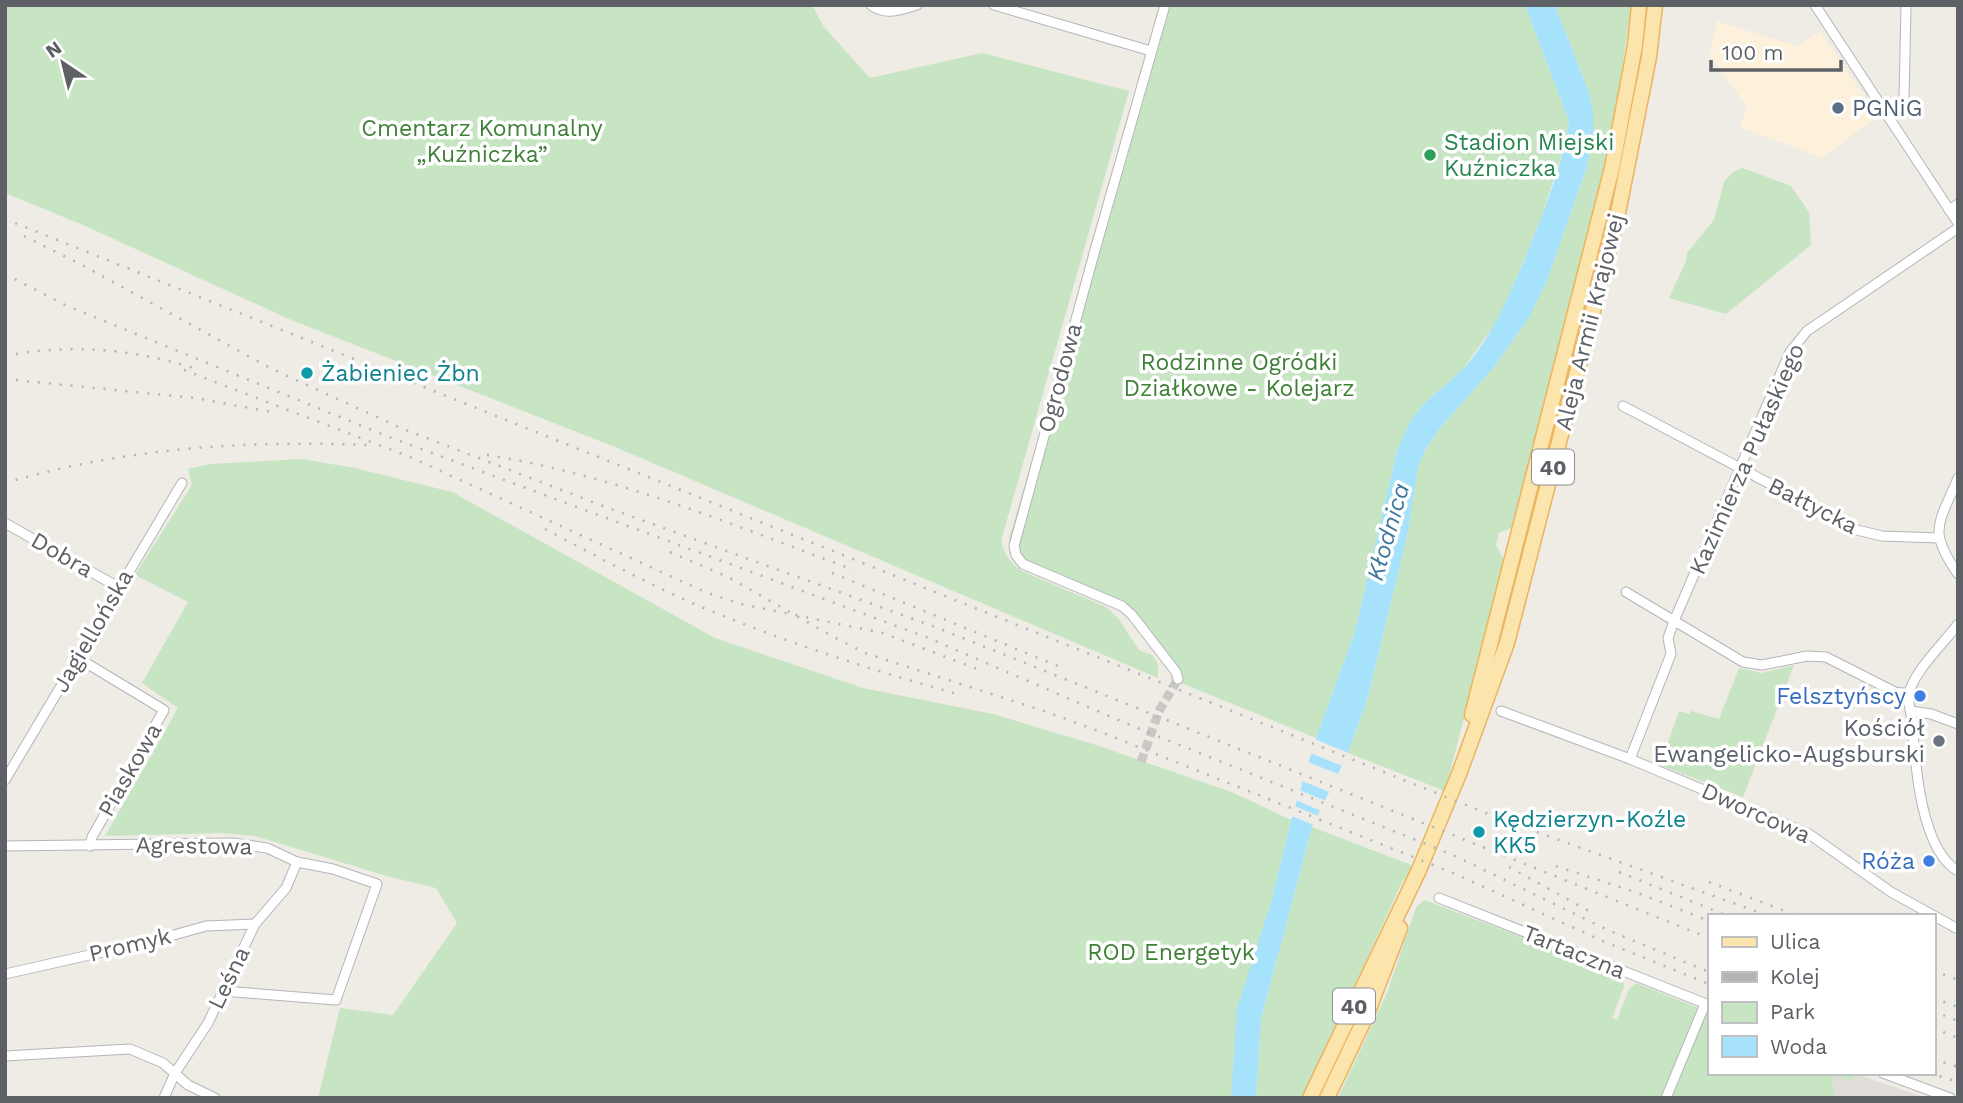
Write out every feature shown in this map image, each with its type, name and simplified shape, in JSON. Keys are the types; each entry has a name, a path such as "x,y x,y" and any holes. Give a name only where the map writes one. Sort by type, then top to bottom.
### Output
{"main road":[{"name":"Aleja Armii Krajowej","path":"1450,794 1521,530 1612,168 1635,46 1639,5"},
{"name":"Aleja Armii Krajowej","path":"1327,1098 1380,983 1419,870 1507,643 1632,150 1649,57 1655,5"},
{"name":"Aleja Armii Krajowej","path":"1310,1098 1419,870"}],"street":[{"path":"871,5 878,10 892,12 917,5"},
{"path":"994,5 1013,7 1151,51"},
{"name":"Ogrodowa","path":"1165,5 1014,546 1016,555 1023,564 1122,606 1132,615 1177,675"},
{"path":"1815,5 1958,225"},
{"path":"1889,118 1901,108 1904,99 1906,5"},
{"path":"1949,210 1958,204"},
{"name":"Kazimierza Pułaskiego","path":"1630,759 1671,654 1668,638 1674,621 1786,361 1801,336 1958,225"},
{"name":"Bałtycka","path":"1623,406 1857,530 1882,536 1938,538"},
{"path":"1958,478 1943,514 1938,538 1945,556 1958,574"},
{"name":"Jagiellońska","path":"5,780 182,483"},
{"name":"Dobra","path":"5,523 118,587"},
{"path":"1626,592 1743,663 1762,665 1807,656 1826,657 1895,692 1909,694"},
{"path":"1958,624 1913,682 1909,694 1914,755 1924,810 1941,856 1958,871"},
{"name":"Piaskowa","path":"78,658 164,710 92,837 90,846"},
{"name":"Dworcowa","path":"1501,711 1630,759 1809,834 1891,892 1931,914"},
{"path":"1911,711 1931,714 1958,724"},
{"name":"Agrestowa","path":"5,846 233,843 267,848 297,862 333,869 377,884 336,1000 223,991"},
{"name":"Leśna","path":"164,1098 175,1073 208,1023 255,924 286,888 297,862"},
{"name":"Tartaczna","path":"1439,898 1707,1004"},
{"name":"Dworcowa","path":"1935,916 1956,928"},
{"name":"Promyk","path":"5,974 206,926 255,924"},
{"path":"1666,1098 1707,1004"},
{"path":"5,1056 130,1049 163,1063 188,1085 215,1098"},
{"path":"1888,1075 1950,1098"}],"shaded area":[{"path":"1717,21 1797,46 1820,31 1878,116 1822,158 1740,127 1747,107 1709,54"},
{"path":"1835,1075 1853,1080 1855,1075 1858,1075 1927,1098 1836,1098 1832,1086"}],"green space":[{"name":"Cmentarz Komunalny „Kuźniczka”","path":"5,5 812,5 824,27 870,78 982,53 1129,91 1001,541 1009,558 1022,571 1106,607 1118,618 1139,650 1152,655 1158,664 1158,678 615,447 289,319 83,225 5,193"},
{"name":"Rodzinne Ogródki Działkowe - Kolejarz","path":"1165,5 1525,5 1569,121 1566,142 1540,221 1504,308 1462,370 1421,407 1408,426 1397,451 1355,632 1316,738 1171,679 1172,670 1117,599 1033,567 1011,551 1009,539"},
{"path":"1555,5 1631,5 1610,137 1581,268 1514,527 1499,533 1496,545 1505,562 1445,791 1348,753 1368,697 1408,532 1415,479 1421,457 1440,428 1494,367 1530,316 1546,283 1586,170 1593,111 1588,90"},
{"path":"1743,168 1791,186 1809,212 1811,245 1726,314 1669,298 1687,253 1714,220 1724,182 1733,172"},
{"name":"ROD Energetyk","path":"301,459 355,468 452,492 715,638 863,688 993,714 1096,745 1234,793 1291,820 1261,946 1234,1098 318,1098 340,1008 393,1015 457,923 436,888 390,877 255,836 222,833 105,836 178,708 142,683 188,602 135,575 192,485 188,469 210,464"},
{"path":"1794,665 1743,797 1660,765 1679,711 1689,714 1691,711 1719,719 1739,668 1762,673"},
{"path":"1312,827 1414,866 1402,882 1303,1098 1256,1098 1261,1019"},
{"path":"1425,900 1622,976 1624,987 1612,1018 1617,1020 1629,989 1636,983 1708,1012 1708,1075 1835,1075 1832,1086 1836,1098 1338,1098 1387,993 1416,907"},
{"path":"1835,1075 1854,1075 1853,1081"}],"water":[{"name":"Kłodnica","path":"1525,5 1555,5 1588,90 1593,111 1593,136 1586,170 1546,283 1530,316 1494,367 1440,428 1425,450 1418,467 1408,532 1368,697 1348,753 1312,827 1261,1019 1256,1098 1231,1098 1237,1009 1272,899 1291,820 1316,738 1355,632 1397,451 1418,410 1470,361 1495,323 1533,237 1562,155 1569,121"}],"pier":[{"path":"1312,738 1351,754 1345,767 1308,752"},
{"path":"1305,761 1341,775 1332,793 1300,780"},
{"path":"1297,789 1328,802 1323,812 1294,799"},
{"path":"1292,805 1321,817 1316,826 1289,815"}],"tunnel":[{"path":"1141,762 1159,711 1178,679"}],"railway":[{"path":"5,219 1501,819 1763,914"},
{"path":"24,236 272,369 401,428 603,506 938,628 1708,938"},
{"path":"5,274 65,305 389,437 926,637 1130,725 1453,855 1610,931 1708,972"},
{"path":"5,356 54,350 102,350 150,357 197,369"},
{"path":"184,370 410,457 705,592 741,604 883,633 977,669"},
{"path":"5,379 195,398 272,412"},
{"path":"5,483 95,462 186,449 277,444 369,445"},
{"path":"487,455 535,464 627,488 854,570"},
{"path":"545,529 660,588 730,619 825,654 954,693"},
{"path":"670,552 728,577 865,653 1101,732 1453,873 1605,942 1708,984"},
{"path":"832,573 1065,669"},
{"path":"1556,866 1638,893 1708,921"},
{"path":"1509,867 1589,911"},
{"path":"1619,872 1723,914"},
{"path":"1709,882 1793,914"},
{"path":"1935,971 1958,980"},
{"path":"1935,999 1958,1007"},
{"path":"1935,1012 1958,1021"},
{"path":"1935,1029 1958,1038"},
{"path":"1935,1060 1958,1067"},
{"path":"1935,1075 1958,1082"}],"place":[{"name":"PGNiG","path":"1838,108"},
{"name":"Stadion Miejski Kuźniczka","path":"1430,155"},
{"name":"Żabieniec Żbn","path":"307,373"},
{"name":"Felsztyńscy","path":"1920,696"},
{"name":"Kościół Ewangelicko-Augsburski","path":"1939,741"},
{"name":"Kędzierzyn-Koźle KK5","path":"1479,832"},
{"name":"Róża","path":"1929,861"}]}
